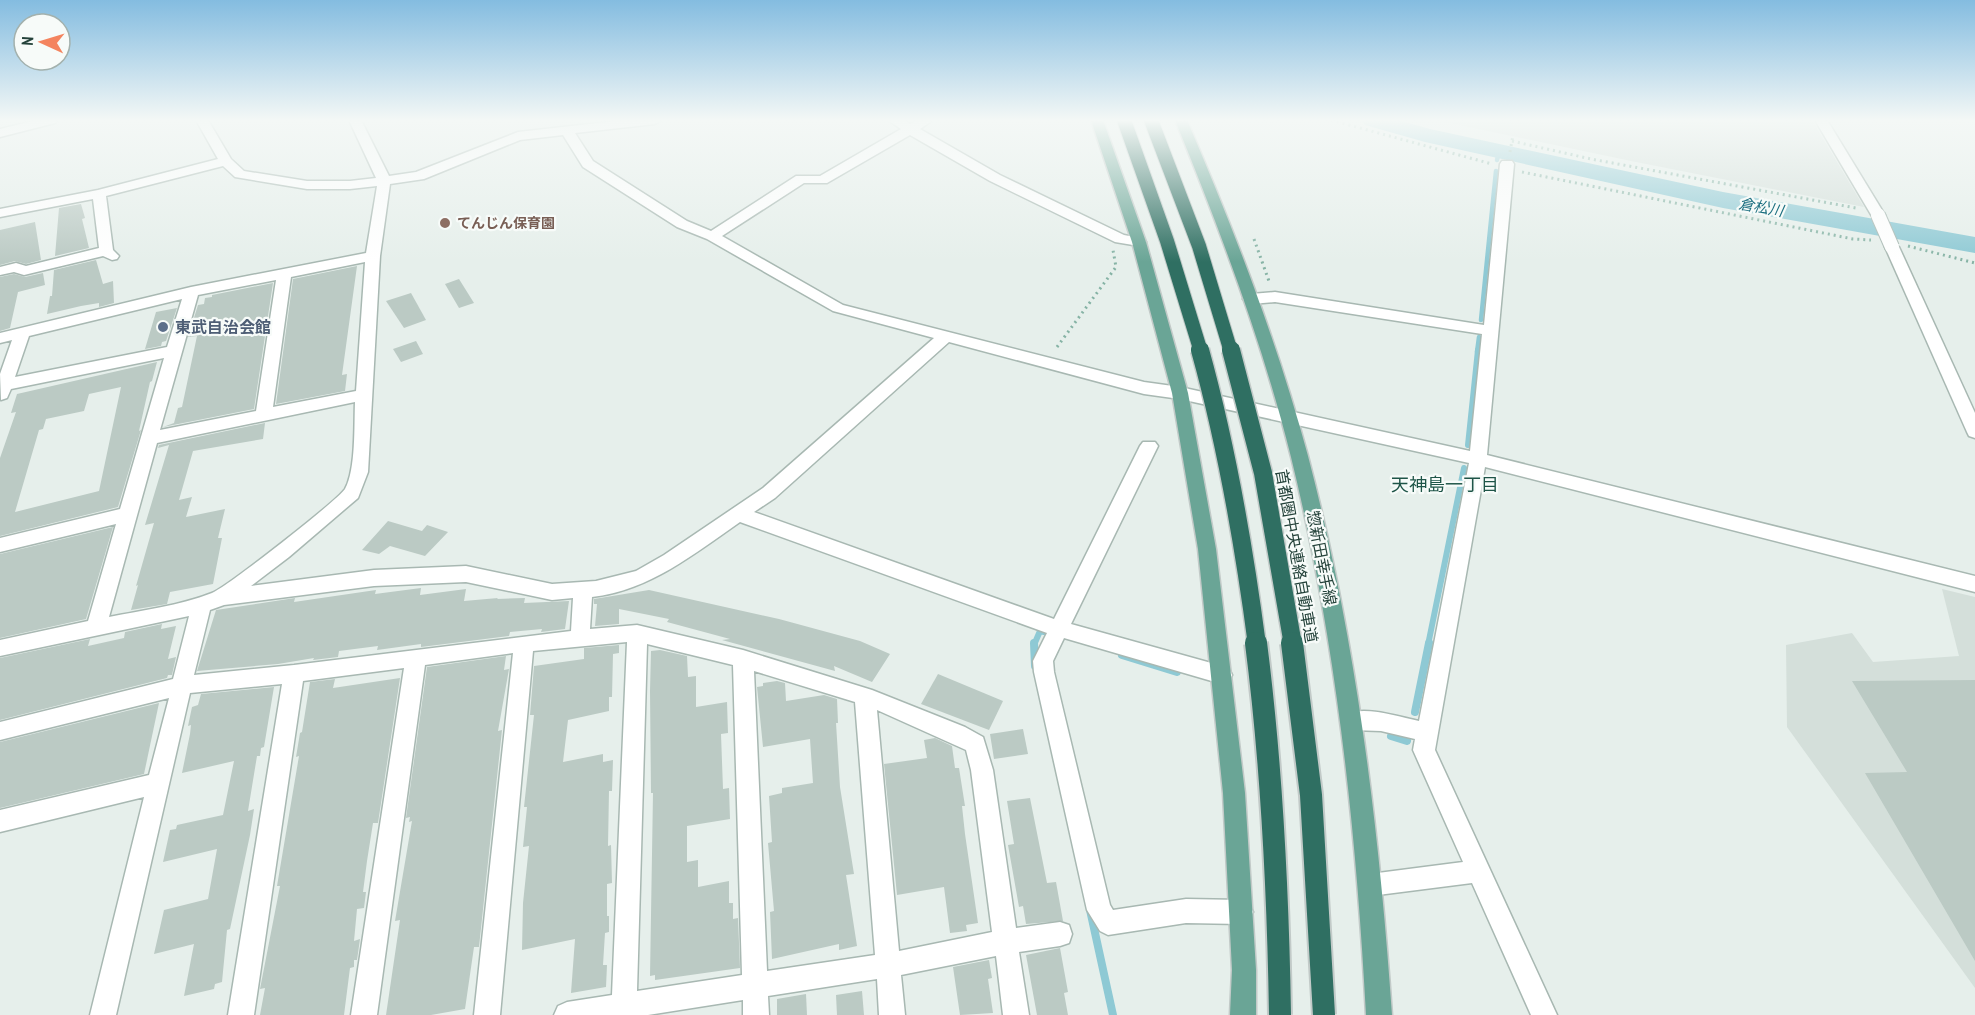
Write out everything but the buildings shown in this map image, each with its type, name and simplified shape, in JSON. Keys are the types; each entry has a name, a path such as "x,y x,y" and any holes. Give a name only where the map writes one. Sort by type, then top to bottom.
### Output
{"highway":[{"path":"1141,167 1173,260 1204,365 1242,547 1272,793 1280,1015"},
{"name":"首都圏中央連絡自動車道","path":"1169,167 1198,246 1236,367 1263,473 1289,616 1311,795 1324,1015"}],"main road":[{"path":"1113,167 1139,242 1180,393 1207,549 1234,793 1241,912 1243,1015"},
{"name":"惣新田幸手線","path":"1200,167 1251,299 1288,417 1319,538 1352,721 1370,885 1379,1015"}],"street":[{"path":"0,213 99,194 201,167"},
{"path":"233,167 240,174 307,185 350,185 419,176 440,167"},
{"path":"223,597 282,552 352,493 359,472 374,255 384,180 378,167"},
{"path":"593,167 682,224 712,236 838,308 1144,388 1180,393 1478,459 1975,584"},
{"path":"712,236 801,179 822,180 844,167"},
{"path":"977,167 1114,236 1139,242"},
{"path":"1507,167 1478,459 1424,750 1425,759 1544,1015"},
{"path":"1850,167 1898,246 1975,432"},
{"path":"0,271 16,267 24,271 109,253 99,194"},
{"path":"0,338 191,292 374,255"},
{"path":"264,415 284,274"},
{"path":"96,627 191,292"},
{"path":"1251,299 1275,297 1466,325 1490,331"},
{"path":"2,390 22,333"},
{"path":"0,648 201,605 223,597 374,578 466,574 552,592 596,589 641,577 671,560 769,493 945,337"},
{"path":"2,390 175,351"},
{"path":"150,438 364,395"},
{"path":"1149,446 1043,661 1044,672 1099,910 1108,922 1186,911 1241,912"},
{"path":"0,545 129,514"},
{"path":"738,514 1060,629 1222,675"},
{"path":"580,638 584,590"},
{"path":"103,1015 201,605"},
{"path":"624,1010 637,633"},
{"path":"0,731 183,685 294,674 524,643 637,633 743,659 865,696 957,734 975,744 982,770 1016,1015"},
{"path":"487,1015 524,643"},
{"path":"364,1015 416,658"},
{"path":"743,659 756,1015"},
{"path":"241,1015 294,674"},
{"path":"865,696 892,1015"},
{"path":"1352,721 1381,722 1427,732"},
{"path":"0,821 159,783"},
{"path":"1370,885 1478,871"},
{"path":"567,1015 624,1010 755,985 888,965 1005,942 1060,934"}],"path":[{"path":"1513,167 1854,239 1871,240"},
{"path":"1635,167 1877,213"},
{"path":"1057,347 1116,267 1111,242 1114,236"},
{"path":"1254,239 1275,297"},
{"path":"1898,246 1975,263"}],"shaded area":[{"path":"1663,167 1840,167 1864,207"},
{"path":"1942,589 1975,597 1975,988 1787,727 1786,645 1852,633 1873,662 1959,656"}],"waterway":[{"name":"倉松川","path":"1573,167 1723,200 1975,245"},
{"path":"1481,320 1496,171"},
{"path":"1477,352 1479,337"},
{"path":"1468,445 1478,350"},
{"path":"1428,645 1464,468"},
{"path":"1034,645 1040,631 1044,632"},
{"path":"1415,712 1429,643"},
{"path":"1034,645 1035,666"},
{"path":"1122,655 1177,672"},
{"path":"1391,736 1407,741"},
{"path":"1090,910 1113,1015"}],"place":[{"name":"てんじん保育園","path":"445,223"},
{"name":"東武自治会館","path":"163,327"}],"district":[{"name":"天神島一丁目","path":"1445,484"}]}
